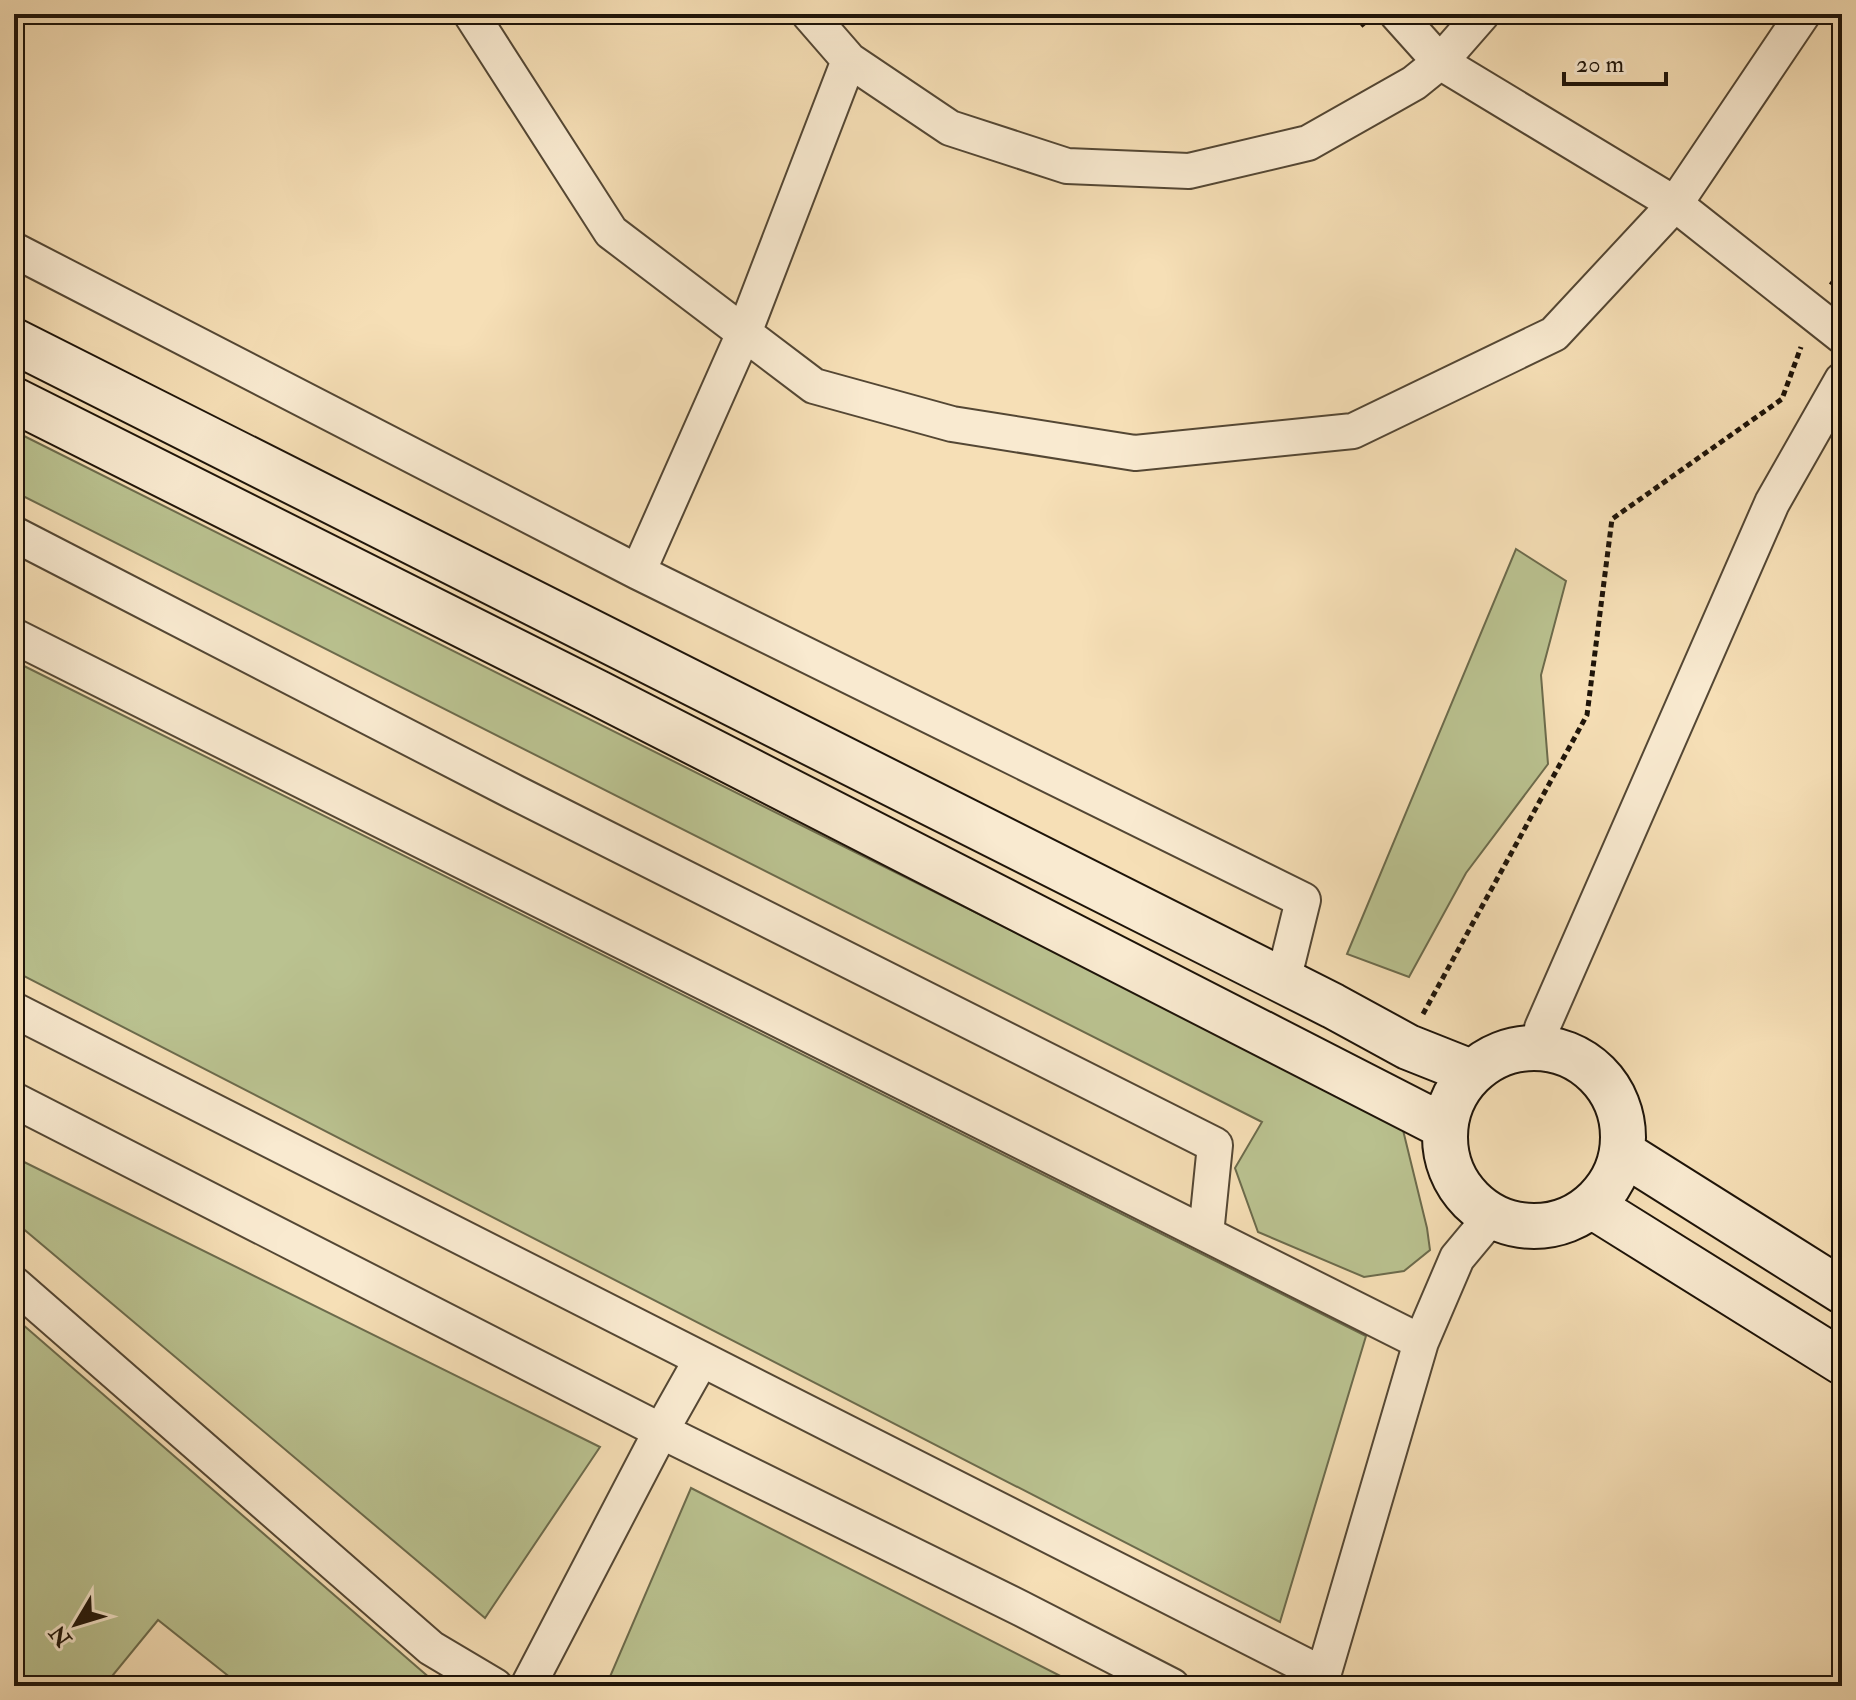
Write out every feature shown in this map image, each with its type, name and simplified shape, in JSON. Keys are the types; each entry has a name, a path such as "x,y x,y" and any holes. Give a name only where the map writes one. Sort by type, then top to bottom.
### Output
{"street":[{"path":"471,14 611,232 814,386 952,424 1135,453 1353,431 1554,334 1675,204 1803,14"},
{"path":"809,14 849,60 950,128 1067,166 1189,171 1308,143 1414,83 1440,62 1482,14"},
{"path":"1397,14 1440,62 1675,204 1842,336"},
{"path":"638,572 744,333 849,60"},
{"path":"14,250 638,572 1303,900 1283,981"},
{"path":"14,341 1283,981 1408,1047 1471,1072"},
{"path":"1540,1046 1542,1028 1772,503 1842,380"},
{"path":"14,400 598,693 1445,1127"},
{"path":"14,534 516,793 1215,1145 1206,1234"},
{"path":"14,636 1421,1342"},
{"path":"14,1010 1322,1680 1421,1342 1457,1258 1492,1216"},
{"path":"1540,1046 1597,1071 1613,1093 1623,1122 1623,1153 1612,1182 1592,1206 1553,1225 1522,1226 1492,1216 1460,1187 1447,1158 1445,1127 1453,1097 1471,1072 1509,1050 1540,1046"},
{"path":"14,1100 661,1431 1172,1686"},
{"path":"1623,1153 1842,1291"},
{"path":"1592,1206 1842,1362"},
{"path":"14,1284 431,1648 495,1686"},
{"path":"528,1686 701,1360"}],"path":[{"path":"1408,1047 1418,1022 1587,715 1612,519 1782,399 1813,312 1842,269"}],"green space":[{"path":"14,431 1402,1126 1430,1250 1404,1271 1364,1277 1258,1232 1235,1168 1262,1122 19,494 14,499"},
{"path":"1516,549 1566,581 1541,675 1548,764 1466,873 1409,977 1347,954"},
{"path":"14,661 1366,1336 1280,1622 14,971"},
{"path":"14,1157 600,1447 485,1618 14,1221"},
{"path":"14,1317 439,1686 241,1686 158,1620 104,1686 14,1686"},
{"path":"691,1488 1080,1686 606,1686"}]}
